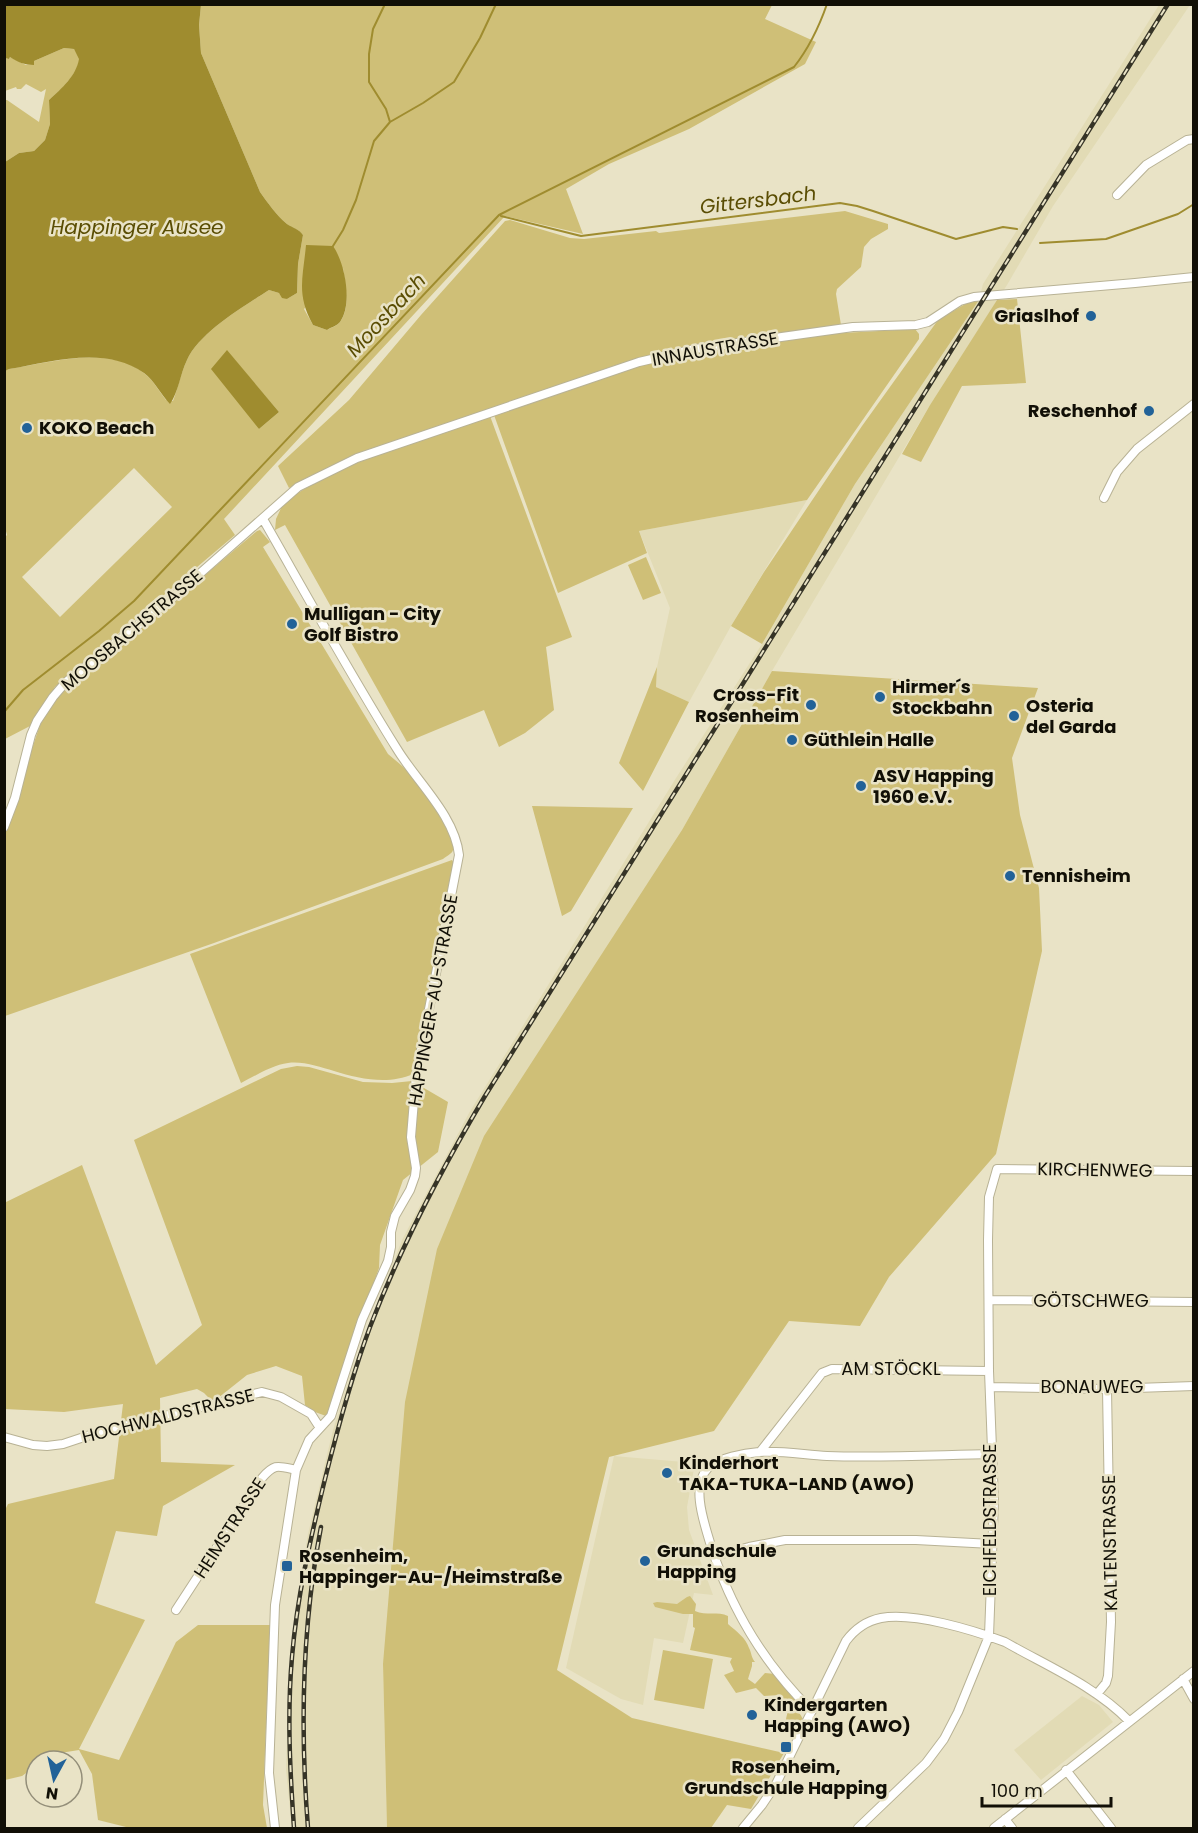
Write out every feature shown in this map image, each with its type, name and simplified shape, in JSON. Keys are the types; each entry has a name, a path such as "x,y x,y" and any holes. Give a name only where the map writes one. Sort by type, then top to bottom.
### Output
{"street":[{"path":"1118,195 1146,165 1187,140 1194,139"},
{"name":"INNAUSTRASSE","path":"262,519 298,488 357,458 639,362 695,349 853,327 916,325 928,322 960,302 974,297 1194,277"},
{"path":"1104,498 1117,472 1137,449 1194,404"},
{"name":"MOOSBACHSTRASSE","path":"4,827 15,798 31,735 37,721 53,697 65,683 171,599 262,519"},
{"name":"HAPPINGER-AU-STRASSE","path":"262,519 398,751 453,831 459,855 416,1076 411,1137 416,1168 415,1176 395,1216 388,1261 362,1320 331,1416 309,1440 296,1470 275,1605 269,1763 275,1828"},
{"name":"KIRCHENWEG","path":"997,1169 1194,1171"},
{"name":"EICHFELDSTRASSE","path":"858,1828 926,1763 944,1739 958,1712 989,1636 993,1502 989,1371 989,1197 997,1169"},
{"name":"GÖTSCHWEG","path":"989,1300 1194,1302"},
{"name":"AM STÖCKL","path":"760,1452 822,1373 832,1369 989,1371"},
{"name":"BONAUWEG","path":"990,1387 1107,1389 1194,1386"},
{"name":"KALTENSTRASSE","path":"1098,1694 1108,1676 1111,1622 1107,1389"},
{"name":"HOCHWALDSTRASSE","path":"4,1437 33,1445 63,1444 107,1430 262,1392 281,1397 311,1414 320,1428"},
{"path":"812,1711 774,1669 749,1633 730,1596 700,1511 701,1480 707,1468 719,1460 760,1452 828,1456 991,1454"},
{"name":"HEIMSTRASSE","path":"176,1611 256,1486 270,1469 280,1466 296,1470"},
{"path":"714,1556 785,1540 916,1540 992,1544"},
{"path":"743,1828 776,1784 846,1641 856,1628 880,1618 903,1617 943,1624 1005,1642 1098,1694 1118,1709 1129,1721"},
{"path":"994,1828 1194,1671"},
{"path":"1183,1678 1194,1699"},
{"path":"1066,1770 1110,1828"},
{"path":"1005,1820 1012,1828"}],"shaded area":[{"path":"201,5 772,5 765,19 816,42 805,64 689,129 609,164 566,189 583,234 505,216 224,519 235,535 55,687 30,726 5,739 4,538 7,535 4,524 4,371 79,358 115,360 131,365 145,374 166,400 173,401 187,360 212,330 269,290 287,299 297,293 298,264 303,235 279,217 260,192 201,53 199,25","holes":["343,268 346,295 343,316 339,323 327,330 313,325 304,309","227,351 279,412 259,429","134,468 172,507 60,617 22,577"]},
{"path":"1159,5 1190,5 1053,206 1007,285 930,405 772,671 682,830 383,1664 387,1828 292,1828 286,1770 289,1680 296,1606 308,1534 333,1430 353,1367 402,1240 469,1113 676,778 762,644 855,484 979,300 983,284"},
{"path":"64,48 74,49 80,59 72,76 49,100 50,124 45,140 34,151 19,153 5,162 5,100 39,122 46,89 41,92 26,84 21,89 16,87 5,91 5,58 10,57 26,65 34,64 34,61"},
{"path":"845,211 888,224 888,229 871,239 864,247 861,267 837,289 841,325 697,346 613,366 337,464 289,488 278,466 349,400 505,221 510,220 570,238 584,239 656,231 659,233"},
{"path":"1017,299 1026,383 962,386 921,462 902,454 930,405 997,300"},
{"path":"979,300 855,484 762,644 731,626 764,572 862,426 938,320 967,303"},
{"path":"915,329 919,334 919,339 807,500 639,531 647,553 558,593 494,415 645,364 684,355 824,334"},
{"path":"490,416 572,637 546,647 554,710 525,733 499,747 484,710 407,742 285,525 275,530 276,519 282,506 296,494 341,469"},
{"path":"807,500 731,626 689,702 656,687 657,667 670,608 639,531"},
{"path":"260,530 270,542 263,547 388,754 409,773 436,811 453,843 453,850 443,859 214,943 5,1016 4,831 40,725 52,704 67,687"},
{"path":"646,557 661,593 643,600 628,565"},
{"path":"657,667 656,687 689,702 643,791 619,763"},
{"path":"772,671 1038,688 1012,758 1020,815 1039,888 1042,951 996,1154 889,1277 860,1326 789,1321 714,1431 609,1457 557,1670 632,1718 784,1753 751,1809 727,1805 711,1828 387,1828 383,1664 405,1402 437,1249 484,1136 682,830"},
{"path":"532,806 633,808 571,911 562,916"},
{"path":"452,860 455,865 413,1074 394,1079 374,1080 311,1065 288,1063 264,1071 241,1083 190,954"},
{"path":"297,1066 309,1067 363,1082 412,1081 448,1102 438,1152 403,1180 380,1245 379,1268 329,1413 326,1416 305,1405 302,1376 276,1366 247,1375 213,1402 197,1389 160,1398 161,1462 235,1465 163,1506 157,1536 116,1531 95,1603 145,1620 79,1749 24,1749 24,1775 5,1780 5,1510 8,1504 114,1479 123,1404 64,1412 5,1409 4,1203 82,1165 156,1365 202,1325 134,1140 281,1069"},
{"name":"Grundschule Happing","path":"614,1456 695,1463 687,1507 689,1530 713,1595 694,1593 683,1643 654,1638 643,1705 621,1699 566,1668"},
{"path":"690,1596 696,1604 695,1611 728,1616 728,1624 746,1641 755,1662 752,1662 748,1679 755,1684 765,1673 775,1674 800,1707 797,1712 804,1721 796,1736 791,1737 787,1731 788,1711 781,1706 780,1695 764,1696 756,1688 736,1693 724,1675 734,1671 730,1662 732,1658 690,1650 695,1628 693,1627 693,1614 683,1614 655,1607 653,1603 677,1604"},
{"path":"198,1625 270,1625 263,1805 267,1828 130,1828 98,1820 92,1774 84,1759 84,1750 119,1760 176,1642"},
{"path":"663,1650 713,1659 704,1709 654,1700"},
{"path":"1082,1696 1099,1705 1113,1722 1041,1780 1014,1750"}],"water":[{"name":"Happinger Ausee","path":"5,4 201,5 199,25 201,53 260,192 279,217 303,235 298,264 297,293 287,299 269,290 212,330 187,360 170,404 144,373 112,360 78,358 5,371 5,162 19,153 34,151 45,140 50,124 49,100 72,76 79,59 74,49 64,48 34,61 34,65 21,63 10,57 5,58"},
{"path":"306,245 333,246 344,273 347,295 344,314 339,323 327,330 313,325 304,304 302,277"},
{"path":"227,350 279,412 259,429 211,369"}],"waterway":[{"path":"385,4 373,29 369,54 369,82 386,109 390,122"},
{"path":"333,246 356,200 374,141 390,122 454,82 480,38 496,4"},
{"name":"Moosbach","path":"4,712 23,690 134,601 499,215 794,67 813,37 827,4"},
{"name":"Gittersbach","path":"501,216 581,236 840,203 857,206 956,239 1003,227 1017,229"},
{"name":"Gittersbach","path":"1040,243 1106,239 1178,214 1194,204"}],"railway":[{"path":"294,1828 291,1785 290,1678 297,1613 305,1569 324,1483 351,1385 370,1327 408,1238 437,1180 485,1096 1168,4"},
{"path":"308,1828 304,1753 304,1677 310,1602 321,1527"}],"place":[{"name":"Griaslhof","path":"1091,316"},
{"name":"Reschenhof","path":"1149,411"},
{"name":"KOKO Beach","path":"27,428"},
{"name":"Mulligan - City Golf Bistro","path":"292,624"},
{"name":"Hirmer´s Stockbahn","path":"880,697"},
{"name":"Cross-Fit Rosenheim","path":"811,705"},
{"name":"Osteria del Garda","path":"1014,716"},
{"name":"Güthlein Halle","path":"792,740"},
{"name":"ASV Happing 1960 e.V.","path":"861,786"},
{"name":"Tennisheim","path":"1010,876"},
{"name":"Kinderhort TAKA-TUKA-LAND (AWO)","path":"667,1473"},
{"name":"Grundschule Happing","path":"645,1561"},
{"name":"Rosenheim, Happinger-Au-/Heimstraße","path":"287,1566"},
{"name":"Kindergarten Happing (AWO)","path":"752,1715"},
{"name":"Rosenheim, Grundschule Happing","path":"786,1747"}]}
